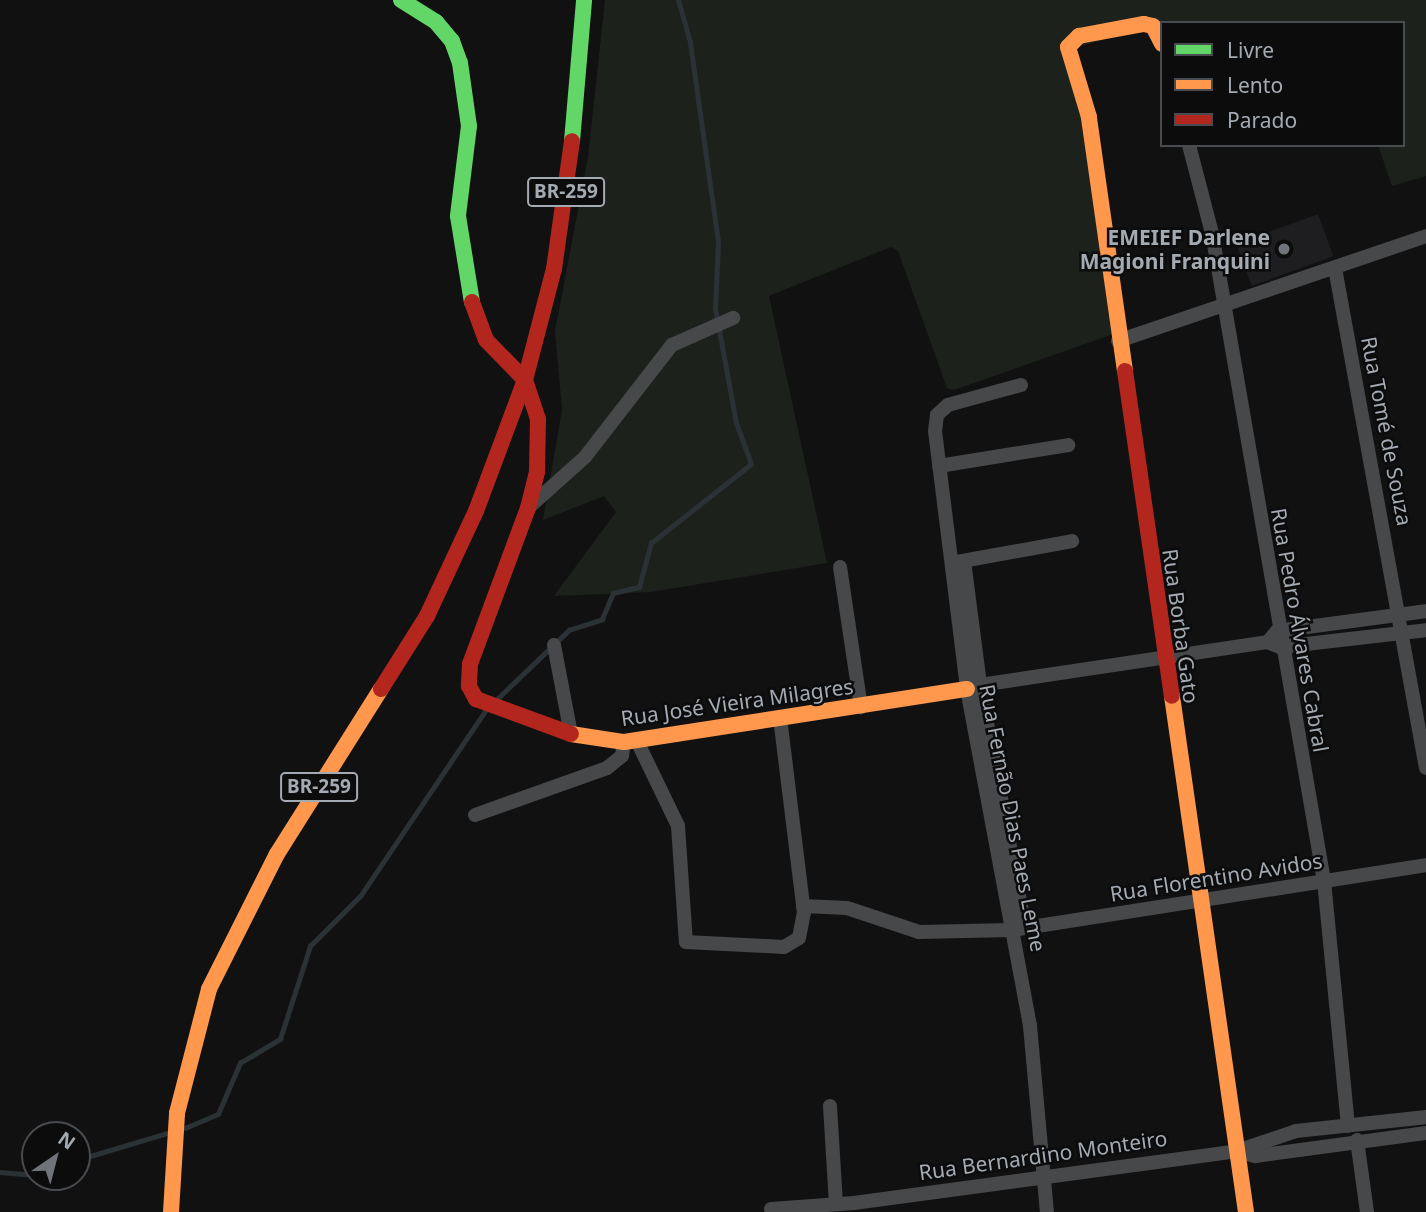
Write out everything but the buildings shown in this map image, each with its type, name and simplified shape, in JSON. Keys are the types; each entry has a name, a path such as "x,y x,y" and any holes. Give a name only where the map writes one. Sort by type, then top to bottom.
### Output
{"main road":[{"path":"401,0 436,22 452,40 460,63 469,126 458,216 470,298 486,340 525,380"},
{"name":"BR-259","path":"171,1212 177,1112 209,989 277,854 427,616 476,511 525,380 554,269 567,187 584,0"},
{"name":"Rua Borba Gato","path":"1160,40 1153,26 1144,24 1079,36 1068,47 1089,117 1118,341 1246,1212"},
{"name":"Rua José Vieira Milagres","path":"525,380 540,443 528,508 470,664 469,686 476,699 492,708 570,734 631,741 861,707 974,687"}],"street":[{"name":"Rua Pedro Álvares Cabral","path":"1189,147 1225,306 1278,631 1273,645 1324,881 1348,1126"},
{"path":"1118,341 1426,236"},
{"name":"Rua Tomé de Souza","path":"1335,268 1404,633 1426,768"},
{"path":"528,508 585,457 672,345 733,318"},
{"name":"Rua Fernão Dias Paes Leme","path":"1021,384 948,405 937,415 935,431 939,466 958,562 974,687 1019,929 1030,1026 1041,1175 1047,1212"},
{"path":"939,466 1068,445"},
{"path":"958,562 1072,541"},
{"path":"840,567 861,707"},
{"path":"1278,631 1426,611"},
{"name":"Rua José Vieira Milagres","path":"974,687 1273,645 1426,630"},
{"path":"554,645 570,734"},
{"path":"631,741 678,826 688,944 784,947 799,938 803,906 780,718"},
{"path":"474,814 607,768 622,756 631,741"},
{"name":"Rua Florentino Avidos","path":"803,906 847,908 919,932 1019,929 1426,865"},
{"path":"830,1106 836,1204"},
{"name":"Rua Bernardino Monteiro","path":"771,1209 836,1204 855,1208 1041,1175 1237,1151 1296,1131 1426,1117"},
{"name":"Rua Bernardino Monteiro","path":"1237,1151 1255,1156 1357,1140 1426,1133"},
{"path":"1357,1140 1367,1212"}],"shaded area":[{"path":"605,0 1426,0 1426,176 1392,186 1379,147 1405,147 1405,21 1160,21 1160,53 1151,26 1071,49 1119,332 954,390 947,388 898,251 891,247 769,296 827,563 651,592 554,596 616,512 604,496 543,520 562,410 555,331 588,157"},
{"name":"EMEIEF Darlene Magioni Franquini","path":"1318,214 1333,256 1252,286 1236,244"}],"waterway":[{"path":"497,699 569,630 602,619 613,593 639,587 651,543 751,464 736,423 715,309 718,242 690,42 678,0"},
{"path":"185,1128 218,1114 240,1063 280,1039 310,946 361,895 486,710"},
{"path":"91,1156 167,1133"},
{"path":"0,1172 21,1174"}],"traffic: fast":[{"path":"401,0 436,22 452,41 460,63 469,126 458,216 472,302"},
{"path":"572,141 584,0"}],"traffic: slow":[{"path":"1125,371 1089,117 1068,47 1079,36 1144,24 1153,26 1160,40"},
{"path":"171,1212 177,1113 209,989 277,854 381,689"},
{"path":"571,734 624,742 967,689"},
{"path":"1172,696 1246,1212"}],"traffic: jam":[{"path":"381,689 427,616 476,511 525,380 554,269 572,141"},
{"path":"472,302 486,340 525,380 538,419 537,472 528,508 470,664 469,686 476,699 571,734"},
{"path":"1125,371 1172,696"}],"place":[{"name":"EMEIEF Darlene Magioni Franquini","path":"1284,249"}]}
